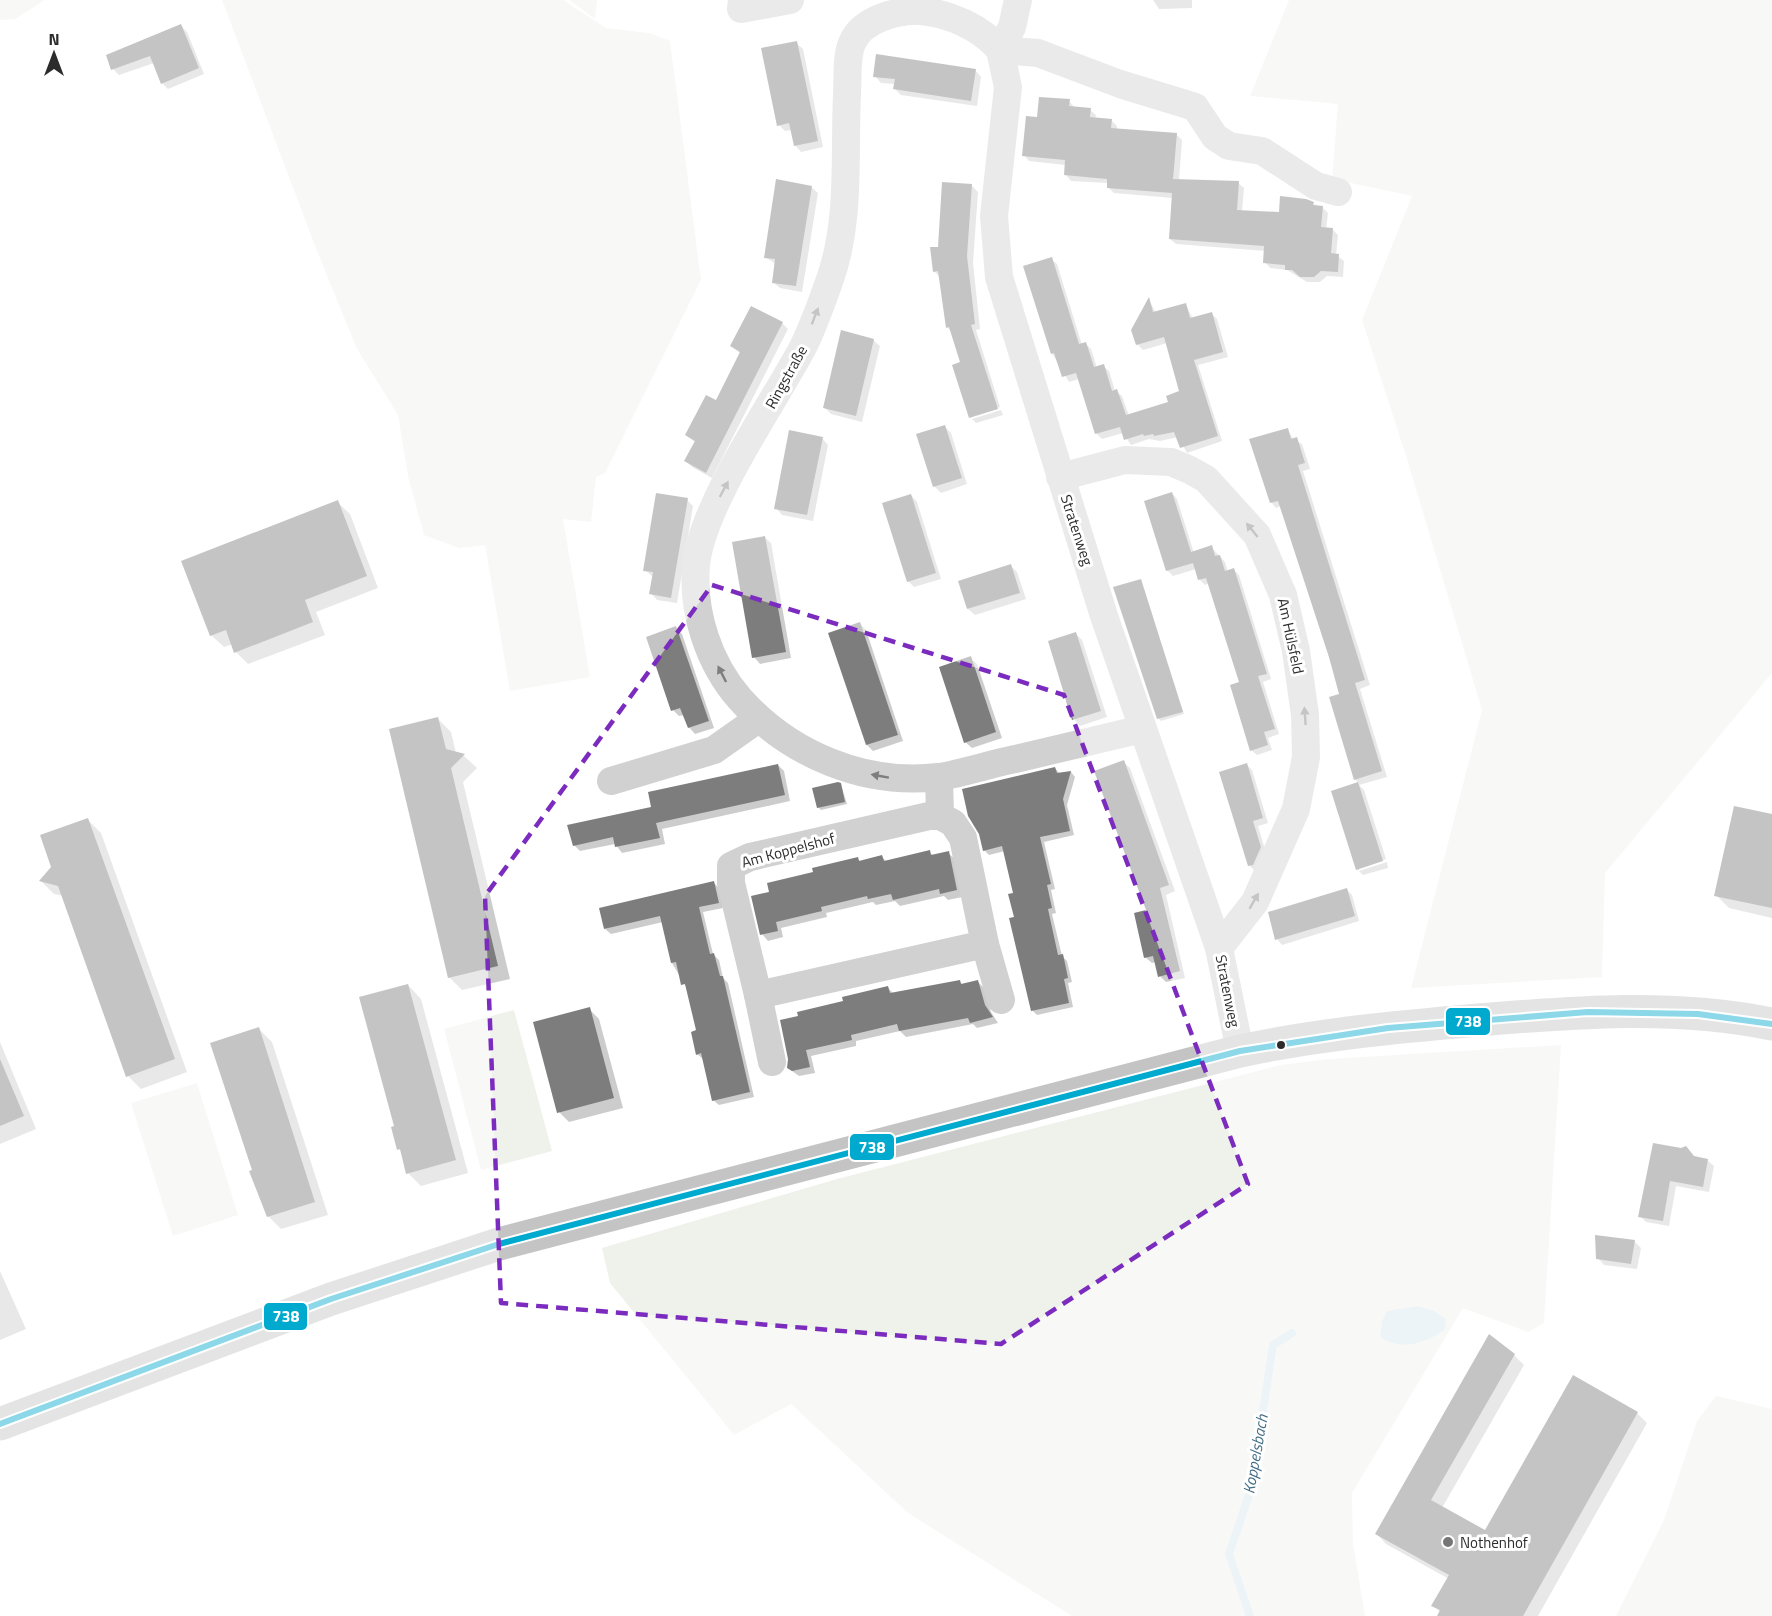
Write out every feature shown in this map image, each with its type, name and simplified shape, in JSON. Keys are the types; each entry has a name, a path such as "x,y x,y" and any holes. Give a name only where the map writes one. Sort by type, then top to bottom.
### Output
{"main road":[{"path":"0,1424 331,1299 499,1244 1240,1051 1356,1031 1566,1012 1669,1012 1772,1024"}],"street":[{"path":"742,4 790,0"},
{"path":"1018,0 1012,27 1000,50 1038,53 1120,84 1195,107 1215,137 1229,146 1262,151 1316,186 1338,192"},
{"name":"Ringstraße","path":"1000,50 990,38 978,30 925,11 893,14 872,10 852,44 846,129 846,215 830,278 804,345 716,505 696,565 698,602 706,642 727,683 758,719 787,740 825,762 890,777 939,777 1142,729"},
{"name":"Stratenweg","path":"1000,50 1008,87 994,216 999,277 1060,477 1142,729 1219,948 1240,1051"},
{"name":"Am Hülsfeld","path":"1060,477 1125,460 1171,462 1190,470 1206,479 1257,536 1282,595 1296,651 1302,693 1306,757 1296,809 1254,902 1219,948"},
{"path":"611,782 714,750 758,719"},
{"path":"939,777 940,816 953,823 963,838 985,944 1001,1000"},
{"name":"Am Koppelshof","path":"772,1062 731,883 731,866 750,857 929,816 940,816"},
{"path":"758,995 985,944"}],"highlighted area":[{"path":"712,585 1064,695 1248,1184 1001,1344 501,1303 485,896"}],"shaded area":[{"path":"0,0 45,0 15,19 0,20"},
{"path":"222,0 563,0 606,28 649,33 670,41 701,280 605,473 596,477 591,522 563,519 590,677 510,691 485,545 459,548 424,535 408,476 398,415 357,349 317,251"},
{"path":"570,0 597,0 595,19 572,2"},
{"path":"1289,0 1772,0 1772,673 1605,873 1602,977 1411,988 1482,710 1407,459 1362,320 1412,196 1332,179 1338,104 1250,96"},
{"path":"514,1010 552,1151 481,1170 444,1029"},
{"path":"1561,1045 1544,1323 1528,1332 1463,1308 1352,1493 1353,1543 1365,1616 1072,1616 908,1513 791,1404 734,1435 610,1283 602,1248 837,1179 1281,1065 1329,1059"},
{"path":"197,1083 238,1215 173,1236 131,1103"},
{"path":"1418,1306 1434,1311 1446,1319 1445,1329 1430,1339 1405,1345 1380,1337 1382,1321 1387,1311"},
{"path":"1716,1396 1772,1409 1772,1616 1616,1616 1664,1520 1697,1421"}],"building":[{"path":"181,24 199,68 161,84 150,56 111,70 106,55"},
{"path":"797,41 818,141 794,146 789,123 777,126 761,48"},
{"path":"876,54 976,69 971,101 893,89 895,79 873,77"},
{"path":"1039,97 1070,99 1069,106 1091,108 1090,117 1112,119 1111,128 1177,133 1173,179 1239,181 1237,210 1279,212 1280,196 1306,199 1314,202 1313,205 1323,206 1321,227 1333,228 1331,253 1339,254 1338,272 1321,271 1314,277 1300,277 1292,270 1285,270 1285,265 1263,263 1264,246 1169,239 1172,193 1107,188 1107,179 1064,175 1065,160 1022,156 1026,116 1037,117"},
{"path":"776,179 812,186 796,286 772,283 775,259 764,258"},
{"path":"942,182 972,184 967,256 975,324 971,325 998,409 969,418 952,365 960,362 949,327 946,328 938,271 933,272 930,247 938,247"},
{"path":"1052,257 1079,344 1086,342 1094,367 1104,364 1112,391 1117,389 1126,415 1168,402 1166,396 1179,391 1164,337 1136,345 1131,330 1149,297 1153,312 1186,303 1190,318 1212,312 1223,352 1194,360 1218,436 1180,448 1174,432 1154,436 1143,434 1124,440 1120,427 1095,434 1076,373 1062,377 1054,353 1051,354 1023,266"},
{"path":"751,306 783,322 706,473 684,461 695,441 685,435 706,395 716,400 740,352 730,346"},
{"path":"841,330 874,339 856,416 823,408"},
{"path":"945,425 962,478 933,487 916,434"},
{"path":"1288,428 1291,439 1297,437 1305,463 1298,465 1365,680 1355,683 1382,771 1354,780 1329,697 1339,694 1329,657 1278,501 1270,503 1249,439"},
{"path":"789,430 823,437 807,515 774,509"},
{"path":"1172,492 1191,552 1212,545 1215,556 1220,555 1225,571 1234,568 1267,674 1258,676 1275,729 1264,732 1268,745 1250,751 1230,685 1239,682 1206,578 1198,580 1193,563 1166,571 1144,501"},
{"path":"656,493 688,498 671,598 649,594 653,572 643,571"},
{"path":"911,494 936,573 907,582 882,503"},
{"path":"338,500 367,576 305,600 313,622 234,653 226,630 210,636 181,561"},
{"path":"765,536 786,652 752,658 732,542"},
{"path":"1011,564 1020,593 967,609 958,581"},
{"path":"1141,579 1183,712 1157,719 1113,587"},
{"path":"860,622 898,735 866,745 828,633"},
{"path":"676,626 709,721 688,728 680,708 671,711 646,637"},
{"path":"1076,632 1101,711 1072,720 1048,641"},
{"path":"971,656 996,732 964,743 939,667"},
{"path":"438,717 446,749 465,754 451,768 498,966 448,978 389,729"},
{"path":"1124,760 1169,885 1160,888 1180,971 1158,977 1153,956 1144,958 1134,913 1146,910 1094,771"},
{"path":"1247,763 1263,818 1253,821 1261,847 1253,865 1248,866 1219,772"},
{"path":"778,764 785,795 656,823 660,838 615,847 613,837 573,846 567,825 651,807 648,792"},
{"path":"1055,767 1057,773 1071,771 1063,799 1070,831 1040,837 1051,884 1047,885 1052,908 1048,909 1058,955 1063,954 1068,978 1064,979 1069,1003 1031,1011 1009,918 1014,917 1008,894 1013,893 1002,846 983,851 979,834 968,816 962,789"},
{"path":"1358,782 1383,861 1356,870 1331,791"},
{"path":"841,783 845,802 817,808 812,788"},
{"path":"1734,806 1772,814 1772,908 1714,896"},
{"path":"88,818 175,1059 126,1077 58,886 39,881 51,867 40,835"},
{"path":"930,850 931,855 949,851 957,890 940,894 939,889 893,900 891,894 868,899 867,896 821,907 822,911 776,922 778,931 760,935 751,896 769,892 767,883 813,872 812,868 858,857 859,861 882,855 884,861"},
{"path":"714,881 719,903 699,907 710,954 714,953 720,976 723,976 750,1092 712,1101 701,1053 696,1055 691,1032 696,1030 685,984 681,985 676,962 671,963 660,916 604,929 599,908"},
{"path":"1347,888 1355,916 1275,940 1268,912"},
{"path":"960,980 961,984 978,980 985,1005 993,1017 970,1023 968,1018 899,1031 897,1024 851,1035 852,1040 806,1050 810,1067 792,1071 787,1068 788,1059 780,1020 798,1016 797,1012 843,1001 842,997 888,986 890,993"},
{"path":"408,984 456,1160 406,1174 400,1149 397,1150 391,1127 394,1126 359,997"},
{"path":"590,1007 614,1098 557,1113 533,1022"},
{"path":"259,1027 315,1202 267,1217 249,1171 252,1170 210,1043"},
{"path":"0,1059 24,1116 0,1126"},
{"path":"1653,1143 1681,1148 1686,1146 1694,1156 1708,1159 1703,1187 1670,1181 1663,1221 1638,1217"},
{"path":"1595,1235 1635,1240 1631,1264 1596,1259"},
{"path":"1489,1334 1515,1354 1431,1500 1485,1530 1573,1375 1638,1412 1523,1616 1437,1616 1440,1610 1431,1606 1449,1575 1375,1534"}],"waterway":[{"name":"Koppelsbach","path":"1250,1616 1229,1554 1251,1489 1273,1345 1292,1333"}],"transit line":[{"name":"738","path":"0,1424 331,1299 499,1244 1240,1051 1388,1028 1588,1012 1698,1014 1772,1024"}],"place":[{"name":"Nothenhof","path":"1448,1542"}]}
